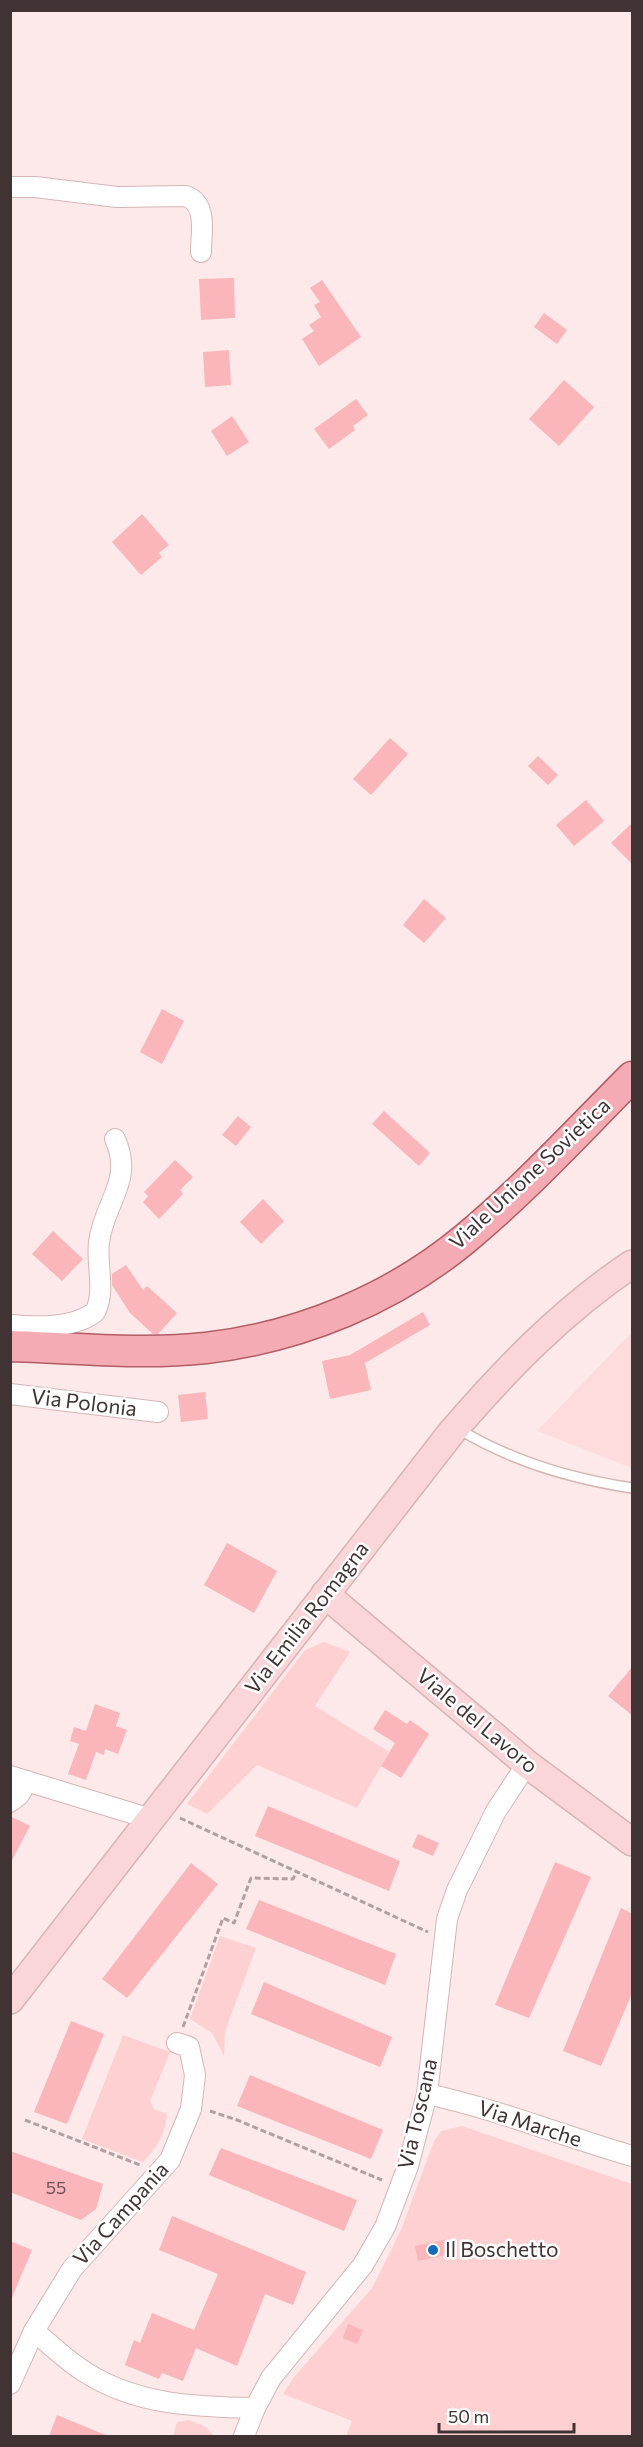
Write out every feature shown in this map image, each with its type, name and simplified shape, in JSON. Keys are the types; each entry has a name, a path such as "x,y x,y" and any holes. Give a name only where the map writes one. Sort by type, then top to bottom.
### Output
{"main road":[{"name":"Viale Unione Sovietica","path":"10,1346 150,1350 203,1348 255,1340 310,1324 357,1306 414,1275 465,1239 633,1077"},
{"name":"Via Emilia Romagna","path":"10,2000 455,1427 511,1365 545,1333 633,1264"},
{"name":"Viale del Lavoro","path":"325,1594 527,1764 633,1842"}],"street":[{"path":"10,187 35,187 117,197 186,196 196,201 201,213 201,252"},
{"path":"10,1325 72,1323 95,1312 100,1293 97,1262 99,1237 122,1171 121,1157 115,1139"},
{"name":"Via Polonia","path":"10,1394 158,1412"},
{"name":"Via Toscana","path":"244,2436 255,2408 271,2378 372,2252 386,2227 427,2094 443,1939 449,1910 462,1878 502,1800 527,1764"},
{"path":"10,1802 19,1796 19,1779 155,1814"},
{"name":"Via Campania","path":"10,2384 34,2331 72,2269 170,2160 191,2105 195,2075 189,2047 177,2043"},
{"name":"Via Marche","path":"427,2094 501,2113 584,2142 633,2156"},
{"path":"34,2331 83,2372 125,2393 171,2404 255,2408"}],"lane":[{"path":"455,1427 481,1443 538,1465 608,1484 633,1488"}],"path":[{"path":"155,1814 297,1871 443,1939"},
{"path":"177,2043 223,1918 234,1923 251,1878 293,1879 297,1871"},
{"path":"218,2113 400,2187"},
{"path":"25,2120 159,2172"}],"shaded area":[{"path":"632,1332 632,1468 537,1431"},
{"path":"324,1642 350,1652 315,1706 389,1752 357,1808 257,1765 207,1814 187,1804 305,1650"},
{"path":"220,1936 256,1948 225,2031 224,2056 212,2033 190,2019"},
{"path":"123,2035 170,2052 150,2101 154,2109 167,2114 164,2128 156,2146 143,2162 82,2139"},
{"path":"462,2126 632,2184 632,2436 346,2436 352,2421 283,2394 294,2377 372,2288 401,2230 434,2141 441,2131"},
{"path":"189,2420 204,2426 214,2436 173,2436 177,2422"}],"building":[{"path":"234,278 235,318 201,320 199,279"},
{"path":"322,280 361,337 319,366 302,339 314,331 309,325 321,317 314,305 320,302 310,288"},
{"path":"544,313 567,330 557,344 534,327"},
{"path":"229,350 231,385 205,387 203,352"},
{"path":"564,380 594,407 559,446 529,419"},
{"path":"356,399 368,415 353,426 355,430 329,449 314,429"},
{"path":"232,416 249,442 227,456 211,431"},
{"path":"142,514 169,545 159,553 162,557 141,575 112,542"},
{"path":"390,738 408,754 371,795 353,779"},
{"path":"538,756 558,775 548,785 528,766"},
{"path":"586,800 604,821 574,846 556,825"},
{"path":"633,822 633,865 611,843"},
{"path":"424,899 446,918 424,943 403,925"},
{"path":"162,1009 184,1021 162,1064 140,1052"},
{"path":"384,1111 430,1153 419,1166 372,1124"},
{"path":"238,1116 251,1127 236,1146 222,1135"},
{"path":"175,1160 193,1177 180,1190 183,1194 159,1219 143,1202 148,1196 144,1192"},
{"path":"263,1199 284,1221 261,1244 240,1222"},
{"path":"53,1231 83,1259 62,1281 32,1254"},
{"path":"126,1265 143,1290 147,1286 177,1313 158,1334 153,1334 130,1313 112,1285 112,1274"},
{"path":"423,1312 430,1325 365,1363 371,1390 330,1399 322,1361 350,1355"},
{"path":"205,1392 208,1419 181,1422 178,1395"},
{"path":"227,1543 277,1571 254,1613 204,1585"},
{"path":"633,1666 633,1716 608,1696"},
{"path":"95,1704 120,1713 116,1726 127,1730 118,1754 105,1749 104,1755 96,1752 86,1780 68,1774 79,1744 70,1741 74,1727 86,1731"},
{"path":"385,1710 407,1724 410,1720 429,1734 401,1778 381,1766 395,1743 373,1729"},
{"path":"268,1806 400,1861 389,1891 255,1836"},
{"path":"10,1816 30,1826 10,1864"},
{"path":"418,1834 439,1843 433,1856 412,1847"},
{"path":"555,1862 591,1877 529,2018 495,2005"},
{"path":"191,1863 218,1884 127,1998 102,1979"},
{"path":"259,1900 396,1954 385,1985 246,1929"},
{"path":"621,1908 633,1914 633,1991 601,2066 563,2051"},
{"path":"264,1982 392,2037 380,2067 251,2014"},
{"path":"71,2021 104,2034 67,2124 34,2112"},
{"path":"250,2075 383,2130 371,2159 237,2106"},
{"path":"221,2148 357,2200 344,2231 209,2175"},
{"path":"10,2151 103,2184 96,2209 81,2220 10,2192"},
{"path":"172,2216 306,2272 293,2305 265,2294 237,2366 196,2348 183,2381 162,2373 159,2379 125,2365 134,2340 140,2343 152,2313 194,2330 218,2274 159,2250"},
{"name":"Il Boschetto","path":"448,2239 451,2254 418,2261 415,2246"},
{"path":"10,2241 32,2250 11,2300 10,2300"},
{"path":"348,2324 363,2330 357,2344 343,2338"},
{"path":"57,2415 108,2436 49,2436"}],"place":[{"name":"Il Boschetto","path":"433,2250"}]}
